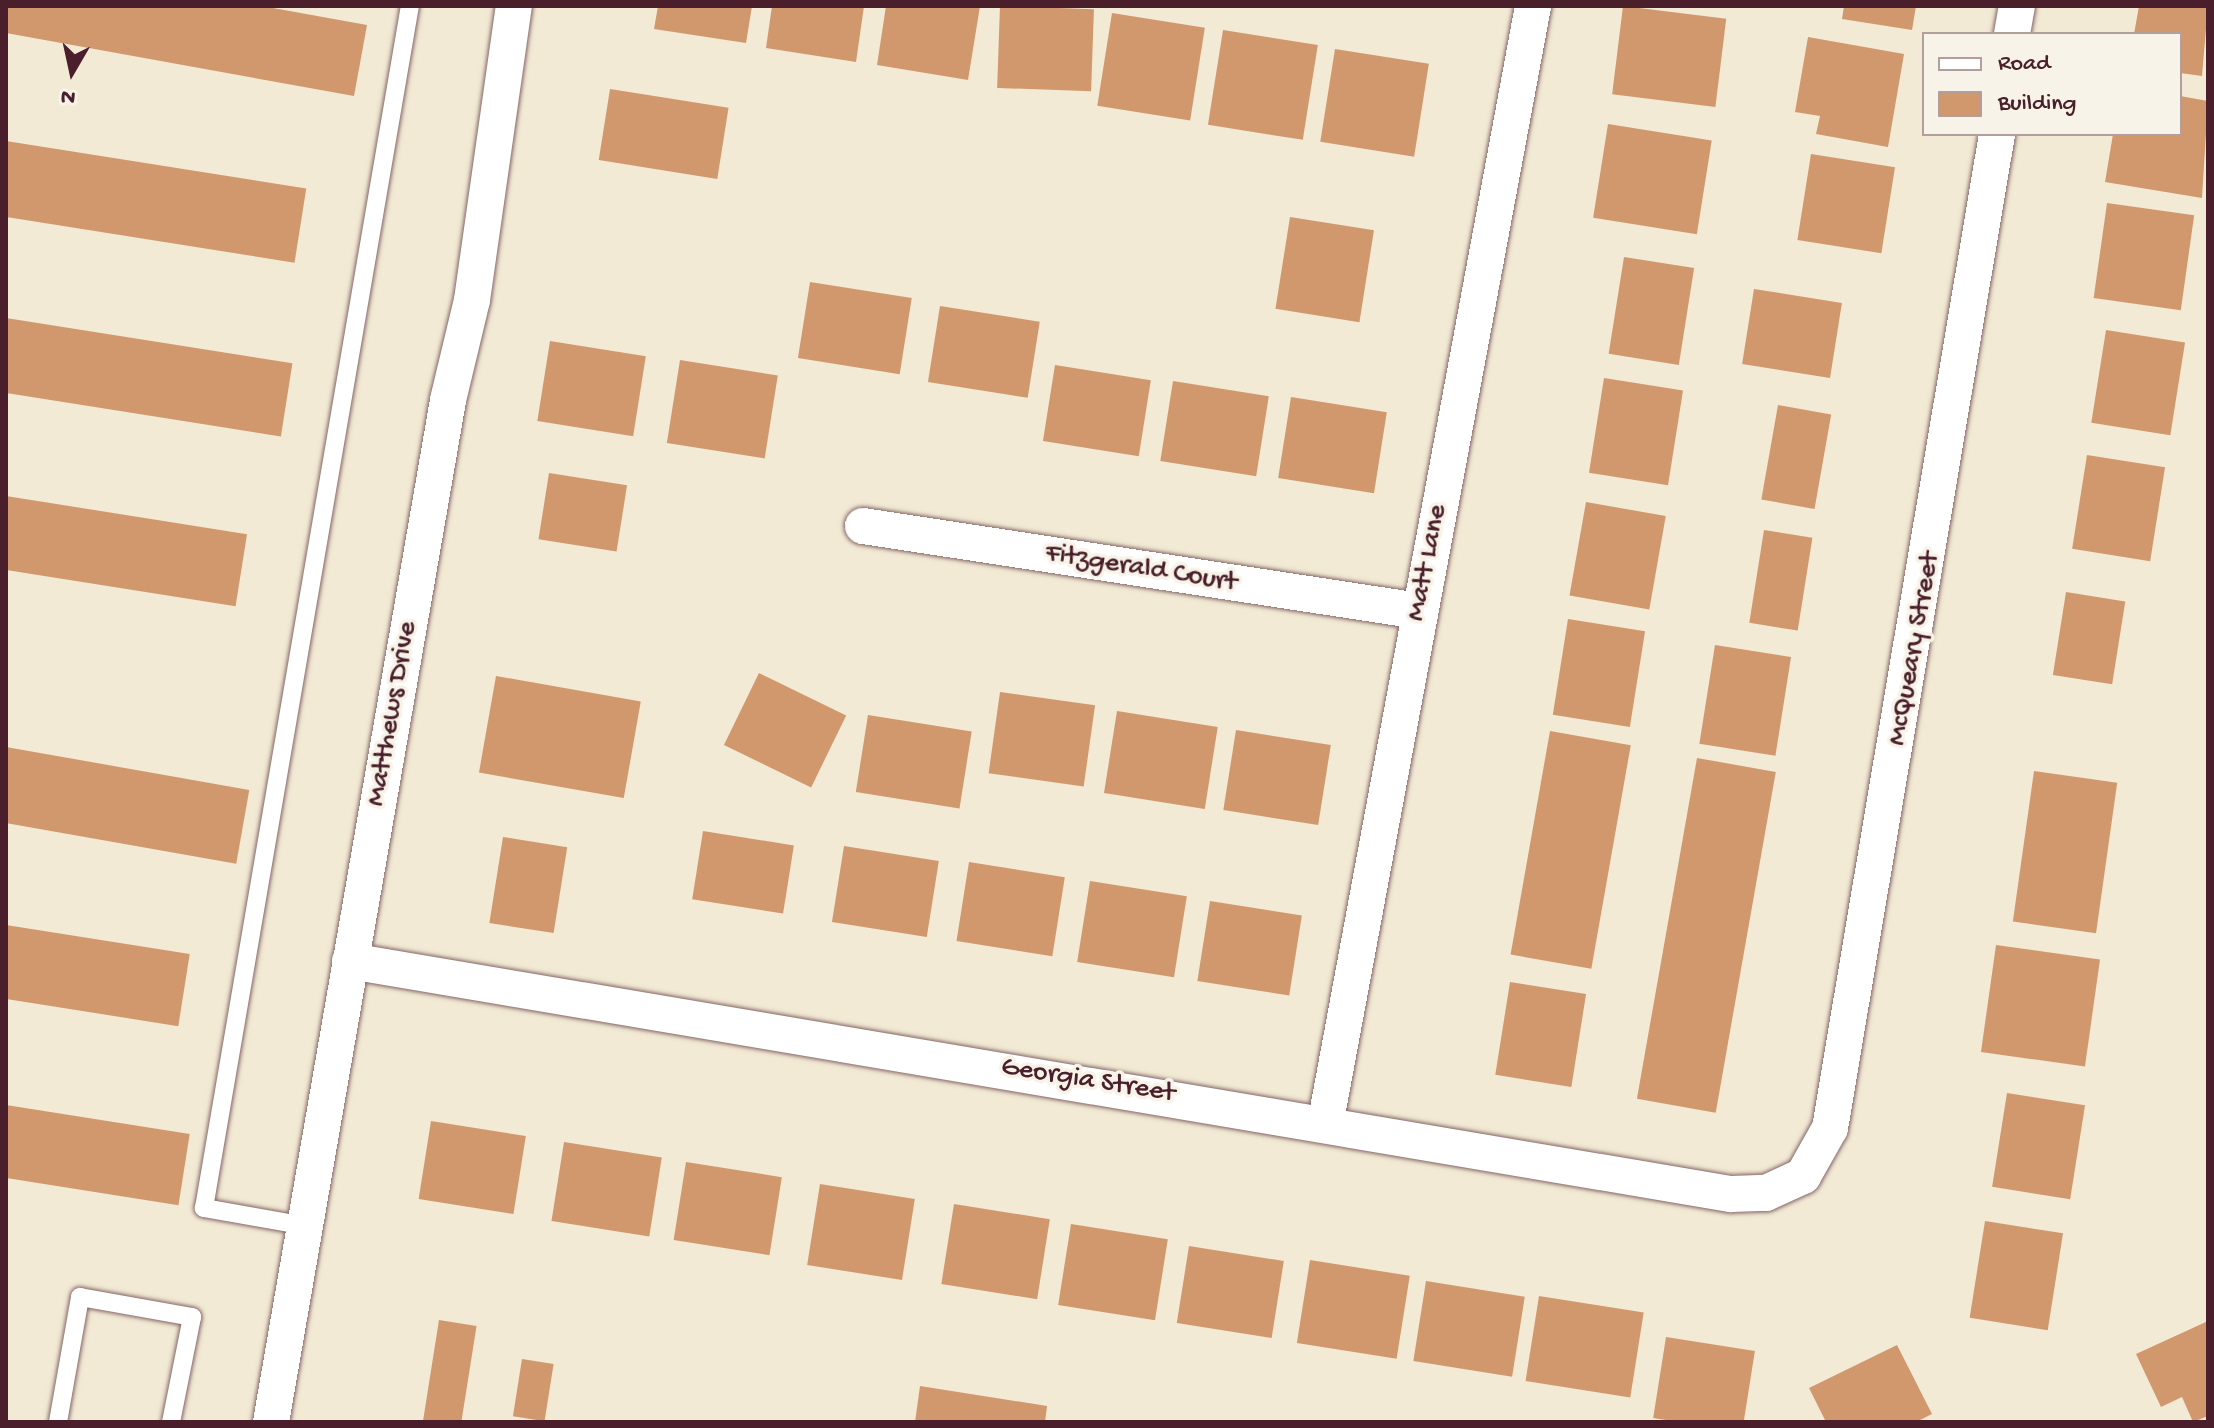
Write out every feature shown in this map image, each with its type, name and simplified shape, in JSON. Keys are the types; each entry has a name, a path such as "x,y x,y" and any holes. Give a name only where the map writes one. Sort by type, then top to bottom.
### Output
{"street":[{"name":"Matthews Drive","path":"271,1422 350,961 472,300 514,6"},
{"name":"Matt Lane","path":"1326,1120 1533,6"},
{"path":"2012,32 2017,6"},
{"name":"McQueary Street","path":"1816,1161 1836,1097 1997,136"},
{"name":"Fitzgerald Court","path":"863,526 1419,611"},
{"name":"Georgia Street","path":"350,961 1326,1120 1731,1194 1766,1193 1803,1176 1816,1161"}],"lane":[{"path":"306,1226 204,1208 410,6"},
{"path":"58,1422 80,1297 192,1317 171,1422"}],"building":[{"path":"6,6 262,6 367,25 354,96 6,33"},
{"path":"658,6 752,6 746,43 654,29"},
{"path":"772,6 864,6 856,62 766,48"},
{"path":"886,6 980,6 968,80 877,65"},
{"path":"1000,6 1094,9 1091,91 997,88"},
{"path":"1623,6 1726,19 1715,107 1612,94"},
{"path":"1844,6 1916,6 1912,30 1842,19"},
{"path":"2139,6 2208,6 2202,76 2182,73 2182,32 2134,32"},
{"path":"1112,13 1205,28 1190,121 1097,106"},
{"path":"1223,30 1318,45 1303,140 1208,125"},
{"path":"1808,37 1904,54 1888,147 1816,134 1820,116 1795,112"},
{"path":"1335,49 1429,64 1414,157 1320,142"},
{"path":"610,89 729,108 717,179 599,160"},
{"path":"2182,96 2208,101 2202,198 2105,182 2113,136 2182,136"},
{"path":"1608,124 1712,140 1697,234 1593,218"},
{"path":"6,141 306,189 295,263 6,217"},
{"path":"1811,154 1895,167 1881,253 1797,240"},
{"path":"2107,203 2194,215 2181,310 2094,298"},
{"path":"1290,217 1374,230 1359,322 1275,309"},
{"path":"1624,257 1694,268 1679,365 1609,354"},
{"path":"810,282 912,298 900,374 798,358"},
{"path":"1754,289 1842,303 1830,378 1742,364"},
{"path":"940,306 1040,322 1028,398 928,382"},
{"path":"6,318 292,363 281,436 6,393"},
{"path":"2106,330 2185,343 2170,435 2091,423"},
{"path":"550,341 646,356 633,436 537,421"},
{"path":"680,360 778,375 765,458 667,443"},
{"path":"1055,365 1151,380 1139,456 1043,441"},
{"path":"1604,378 1683,391 1668,485 1589,473"},
{"path":"1173,381 1269,396 1256,476 1160,461"},
{"path":"1291,397 1387,412 1374,493 1278,478"},
{"path":"1778,405 1831,414 1815,509 1761,500"},
{"path":"2087,455 2165,467 2150,561 2072,549"},
{"path":"549,473 627,485 617,552 539,539"},
{"path":"6,496 247,534 236,606 6,570"},
{"path":"1586,502 1666,516 1649,610 1570,596"},
{"path":"1764,530 1812,538 1798,631 1749,623"},
{"path":"2066,592 2125,601 2112,684 2053,675"},
{"path":"1568,619 1645,631 1630,727 1553,715"},
{"path":"1715,645 1791,657 1775,756 1699,744"},
{"path":"759,673 846,716 811,787 724,745"},
{"path":"496,676 641,702 624,798 479,773"},
{"path":"1000,692 1095,705 1084,787 989,773"},
{"path":"1117,711 1218,727 1205,809 1104,793"},
{"path":"868,715 972,731 960,808 856,792"},
{"path":"1236,730 1331,745 1318,825 1223,810"},
{"path":"1550,731 1631,745 1591,969 1511,955"},
{"path":"6,747 249,790 236,864 6,823"},
{"path":"1697,758 1776,772 1716,1113 1637,1099"},
{"path":"2034,771 2117,783 2096,933 2013,922"},
{"path":"703,831 794,845 783,914 692,899"},
{"path":"503,837 567,847 554,933 489,923"},
{"path":"844,846 939,861 927,937 832,922"},
{"path":"969,862 1065,877 1052,956 956,941"},
{"path":"1090,881 1187,896 1174,977 1077,962"},
{"path":"1210,901 1302,916 1289,996 1197,981"},
{"path":"6,925 190,954 178,1026 6,999"},
{"path":"1996,945 2100,960 2085,1067 1981,1052"},
{"path":"1510,982 1586,994 1571,1087 1495,1075"},
{"path":"2007,1093 2085,1105 2070,1199 1992,1187"},
{"path":"6,1105 190,1134 178,1205 6,1178"},
{"path":"431,1121 526,1136 513,1214 419,1199"},
{"path":"564,1142 662,1157 649,1237 551,1221"},
{"path":"686,1162 782,1177 769,1255 674,1240"},
{"path":"820,1184 915,1199 902,1280 807,1265"},
{"path":"954,1204 1050,1219 1037,1299 941,1284"},
{"path":"1985,1221 2063,1233 2048,1330 1970,1318"},
{"path":"1071,1224 1168,1239 1155,1320 1058,1305"},
{"path":"1189,1246 1284,1261 1272,1338 1177,1323"},
{"path":"1310,1260 1410,1276 1397,1359 1297,1343"},
{"path":"1426,1281 1525,1297 1512,1377 1413,1361"},
{"path":"1539,1296 1644,1313 1630,1398 1526,1381"},
{"path":"439,1320 477,1326 461,1422 423,1422"},
{"path":"2208,1321 2208,1416 2193,1422 2182,1397 2161,1407 2136,1354"},
{"path":"1666,1337 1755,1351 1744,1422 1678,1422 1653,1418"},
{"path":"1897,1345 1932,1414 1916,1422 1826,1422 1809,1388"},
{"path":"522,1359 554,1364 545,1421 513,1416"},
{"path":"920,1386 1047,1406 1045,1422 915,1422"}]}
